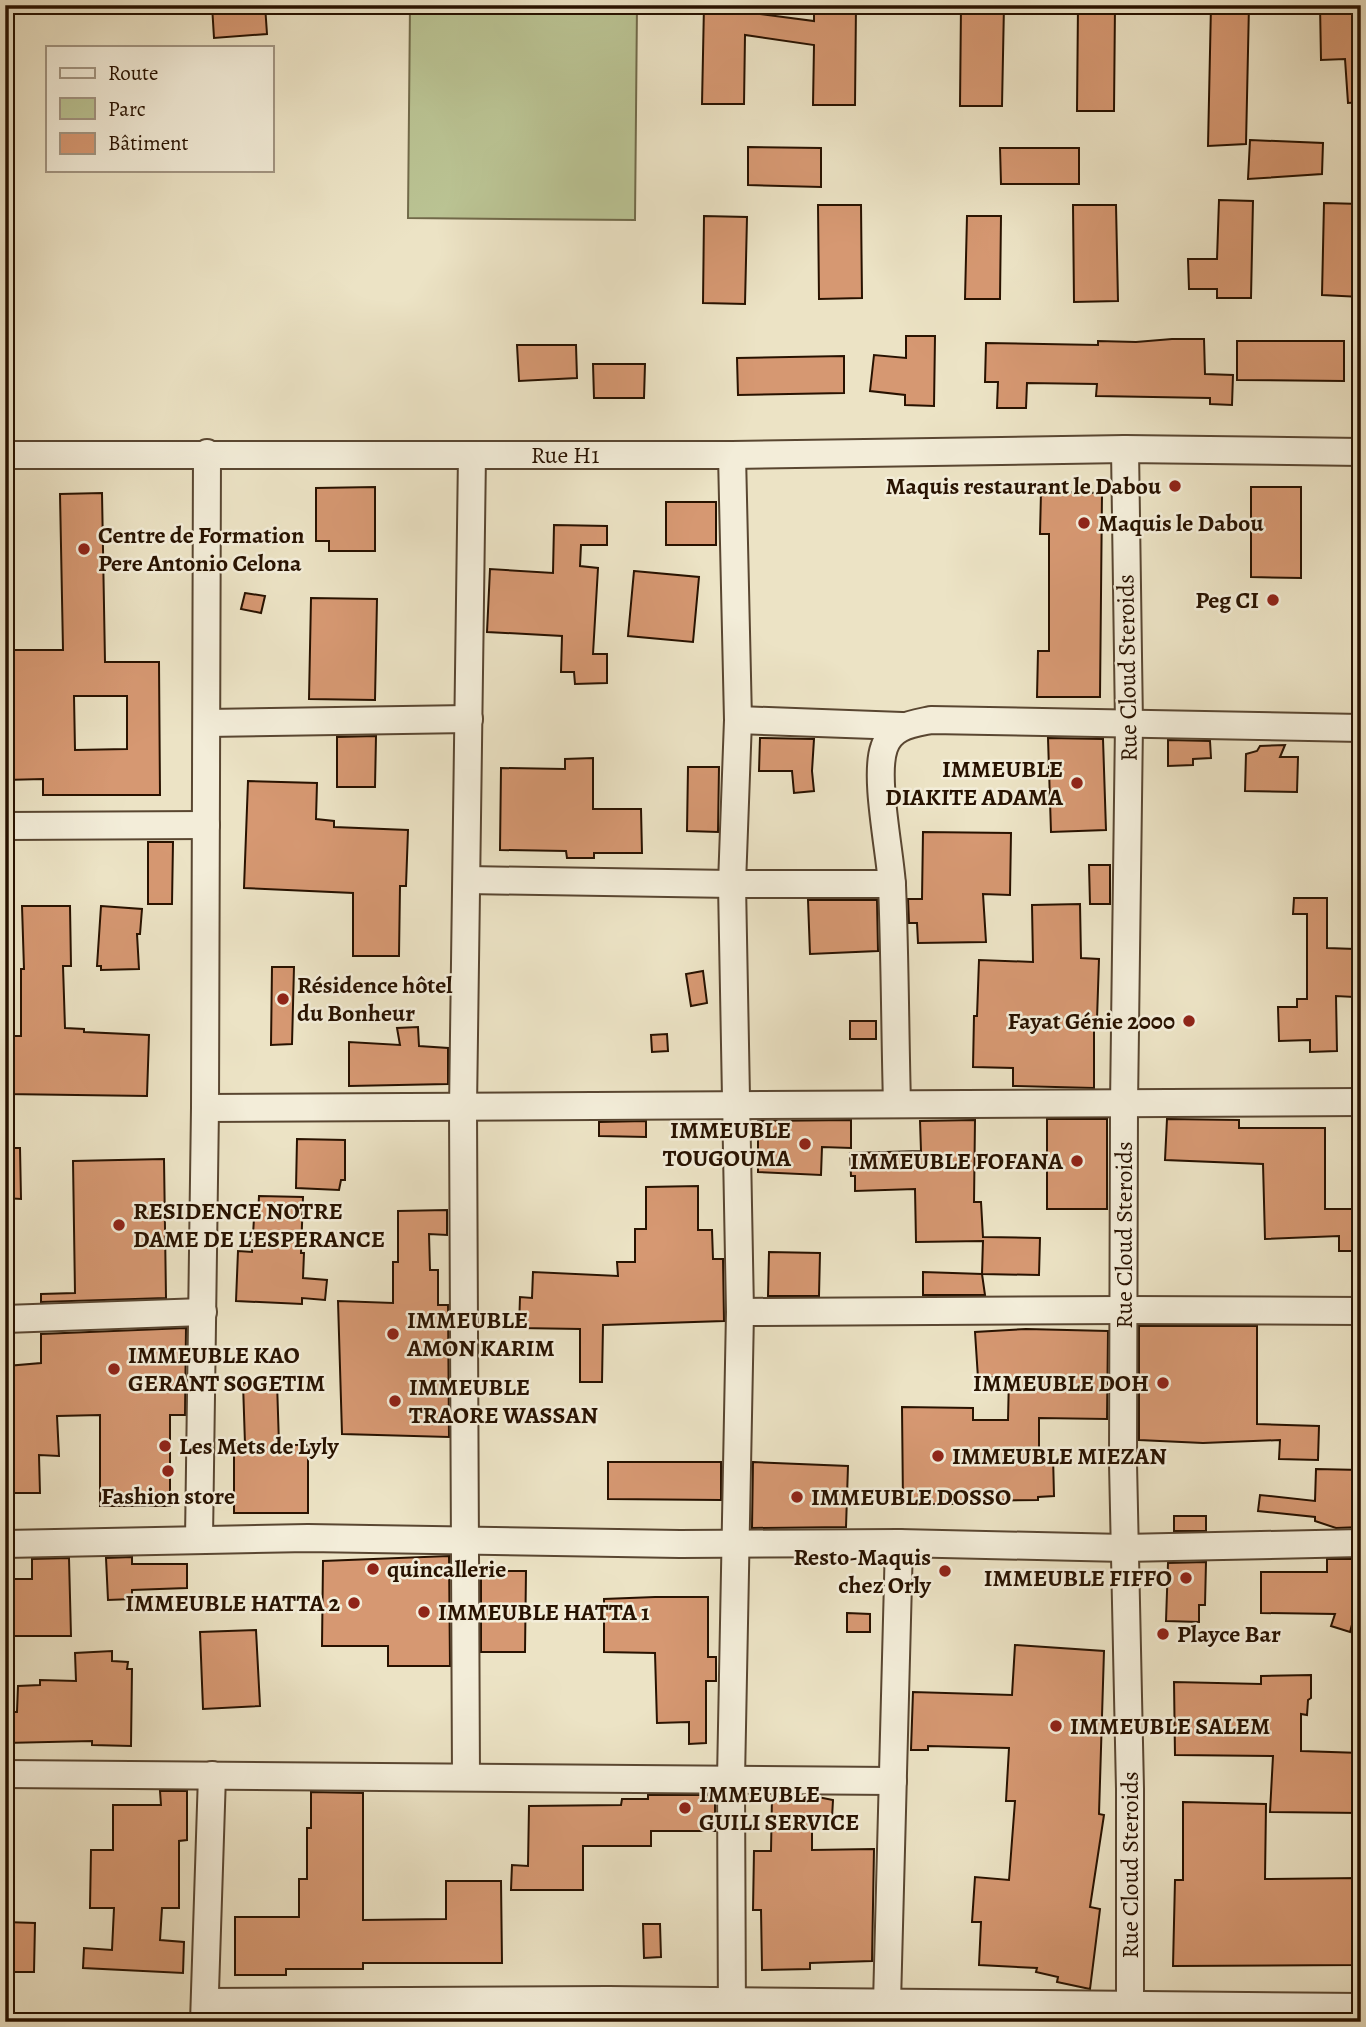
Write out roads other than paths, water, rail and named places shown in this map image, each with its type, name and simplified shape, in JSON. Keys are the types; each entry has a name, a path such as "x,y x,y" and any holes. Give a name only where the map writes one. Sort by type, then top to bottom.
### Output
{"street":[{"name":"Rue H1","path":"5,455 732,455 1125,449 1361,452"},
{"name":"Rue Cloud Steroids","path":"1125,449 1129,724 1124,1105 1124,1549 1130,1776 1131,2014"},
{"path":"199,1539 205,1108 207,453"},
{"path":"466,1777 463,1108 472,455"},
{"path":"732,455 738,720 732,884 740,1312 731,1780 732,2011"},
{"path":"207,723 469,719"},
{"path":"738,720 902,726 931,720 1361,728"},
{"path":"897,1104 891,884 880,770 884,747 891,735 902,726"},
{"path":"5,827 206,825"},
{"path":"467,880 891,884"},
{"path":"205,1108 1361,1102"},
{"path":"740,1312 1361,1311"},
{"path":"5,1319 203,1312"},
{"path":"5,1545 199,1539 680,1544 900,1543 1124,1549 1361,1543"},
{"path":"887,2003 900,1543"},
{"path":"5,1774 893,1781"},
{"path":"212,1775 204,2012 732,2011 887,2003 1131,2014 1361,2007"}],"place":[{"name":"Maquis restaurant le Dabou","path":"1175,486"},
{"name":"Maquis le Dabou","path":"1084,523"},
{"name":"Centre de Formation Pere Antonio Celona","path":"84,549"},
{"name":"Peg CI","path":"1273,600"},
{"name":"IMMEUBLE DIAKITE ADAMA","path":"1077,783"},
{"name":"Résidence hôtel du Bonheur","path":"283,999"},
{"name":"Fayat Génie 2000","path":"1189,1021"},
{"name":"IMMEUBLE TOUGOUMA","path":"805,1144"},
{"name":"IMMEUBLE FOFANA","path":"1077,1161"},
{"name":"RESIDENCE NOTRE DAME DE L'ESPERANCE","path":"119,1225"},
{"name":"IMMEUBLE AMON KARIM","path":"393,1334"},
{"name":"IMMEUBLE KAO GERANT SOGETIM","path":"114,1369"},
{"name":"IMMEUBLE DOH","path":"1163,1383"},
{"name":"IMMEUBLE TRAORE WASSAN","path":"395,1401"},
{"name":"Les Mets de Lyly","path":"165,1446"},
{"name":"IMMEUBLE MIEZAN","path":"938,1456"},
{"name":"Fashion store","path":"168,1471"},
{"name":"IMMEUBLE DOSSO","path":"797,1497"},
{"name":"quincallerie","path":"373,1569"},
{"name":"Resto-Maquis chez Orly","path":"945,1571"},
{"name":"IMMEUBLE FIFFO","path":"1186,1578"},
{"name":"IMMEUBLE HATTA 2","path":"354,1603"},
{"name":"IMMEUBLE HATTA 1","path":"424,1612"},
{"name":"Playce Bar","path":"1163,1634"},
{"name":"IMMEUBLE SALEM","path":"1056,1726"},
{"name":"IMMEUBLE GUILI SERVICE","path":"685,1808"}]}
